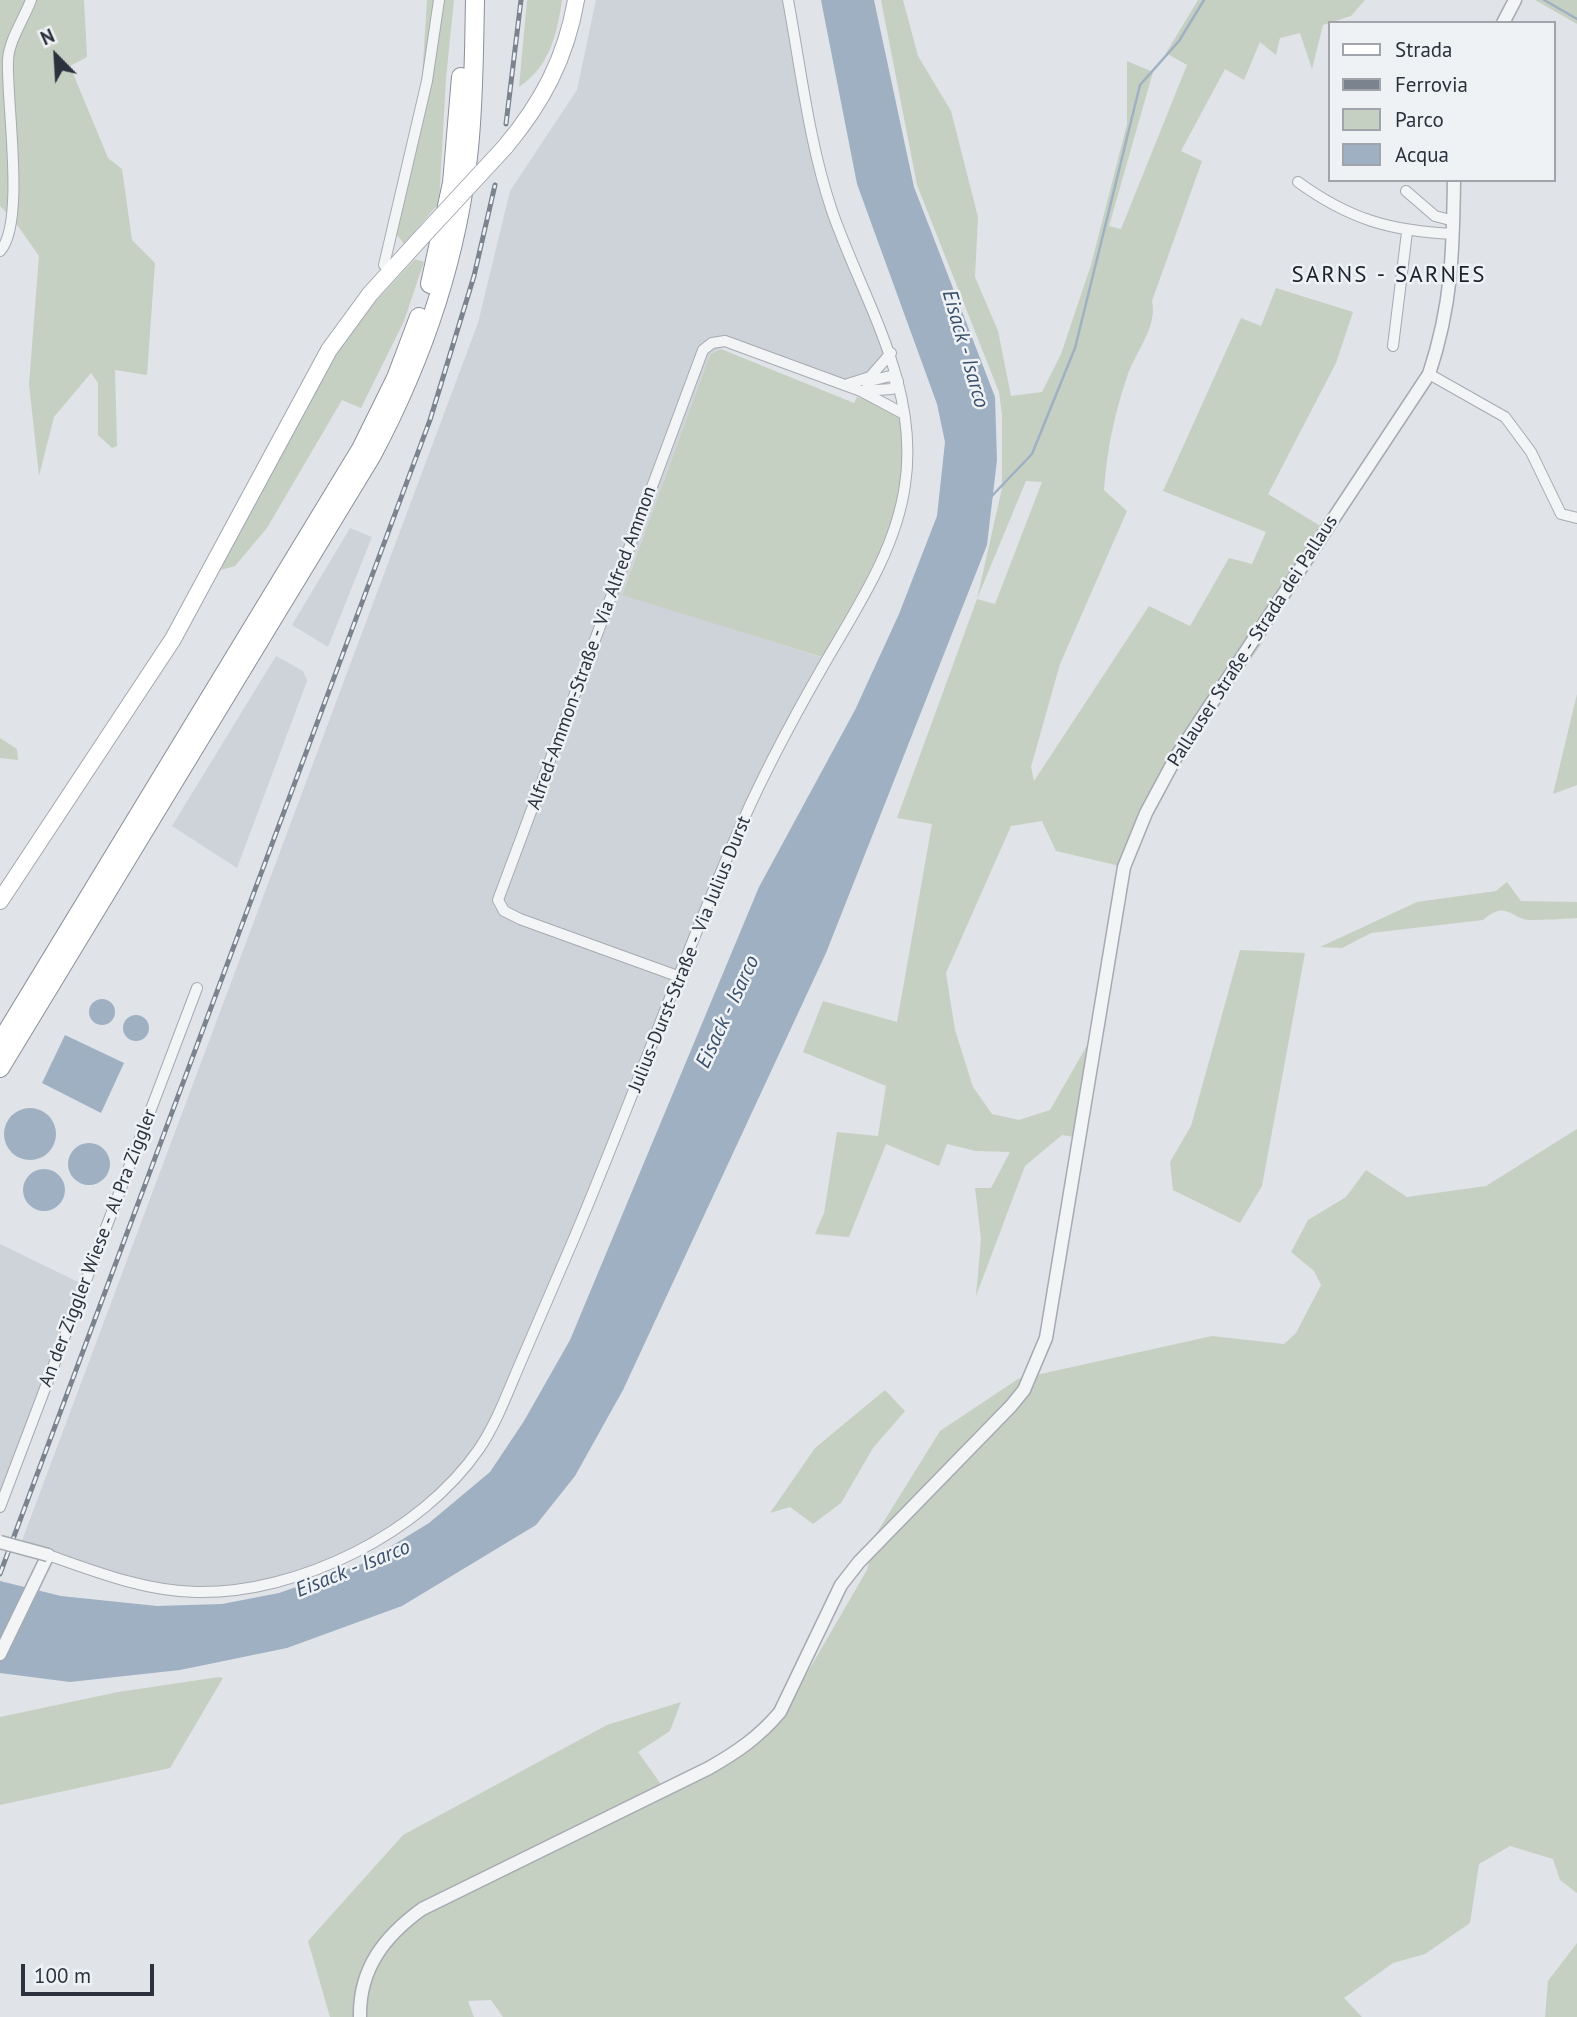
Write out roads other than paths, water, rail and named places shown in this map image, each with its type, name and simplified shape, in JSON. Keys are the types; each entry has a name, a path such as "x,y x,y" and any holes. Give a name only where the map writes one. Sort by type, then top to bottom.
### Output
{"highway":[{"path":"0,1043 361,449 396,378 423,308 445,224 459,118 463,0"},
{"path":"0,1068 372,455 408,382 434,312 457,224 471,116 475,0"}],"main road":[{"path":"0,901 173,639 329,350 391,270 529,118 553,78 565,45 576,0"}],"street":[{"path":"0,251 9,239 13,190 8,57 31,0"},
{"path":"391,270 384,265 427,81 439,0"},
{"name":"Julius-Durst-Straße - Via Julius Durst","path":"48,1555 147,1587 194,1592 243,1588 306,1571 396,1530 424,1511 464,1469 482,1445 504,1401 591,1198 738,831 806,695 877,571 894,528 905,486 908,452 898,381 891,354 832,210 822,178 788,0"},
{"path":"1504,21 1515,0"},
{"path":"1297,182 1323,200 1360,219 1407,232 1453,228"},
{"name":"Pallauser Straße - Strada dei Pallaus","path":"360,2017 361,1993 374,1956 384,1940 412,1916 709,1768 747,1746 780,1712 841,1585 859,1562 947,1468 1011,1406 1029,1381 1046,1338 1124,867 1146,813 1176,757 1429,374 1449,303 1454,182"},
{"path":"1406,191 1425,209 1453,228"},
{"path":"1393,346 1407,232"},
{"name":"Alfred-Ammon-Straße - Via Alfred Ammon","path":"680,977 520,919 504,911 498,900 703,350 712,343 725,341 845,385 861,386 890,376 898,381"},
{"path":"891,354 861,386 904,414"},
{"path":"1429,374 1505,416 1531,453 1561,514 1577,517"},
{"name":"An der Ziggler Wiese - Al Pra Ziggler","path":"0,1507 197,988"},
{"path":"0,1542 48,1555 0,1654"}],"water":[{"name":"Eisack - Isarco","path":"821,0 874,0 914,187 995,397 997,460 987,545 826,953 623,1390 575,1476 536,1525 402,1606 287,1648 180,1670 70,1682 0,1673 0,1581 61,1596 157,1606 222,1604 279,1593 362,1564 429,1523 490,1472 524,1421 570,1340 759,887 855,710 899,614 937,516 945,442 937,404 857,184"},
{"path":"102,999 111,1003 115,1012 111,1021 102,1025 93,1021 89,1012 93,1003"},
{"path":"136,1015 145,1019 149,1028 145,1037 136,1041 127,1037 123,1028 127,1019"},
{"path":"65,1035 124,1063 101,1113 42,1083"},
{"path":"30,1108 40,1110 48,1116 54,1124 54,1144 48,1152 40,1158 30,1160 20,1158 12,1152 6,1144 4,1134 6,1124 12,1116 20,1110"},
{"path":"89,1143 104,1149 110,1164 104,1179 89,1185 74,1179 68,1164 74,1149"},
{"path":"44,1169 59,1175 65,1190 59,1205 44,1211 29,1205 23,1190 29,1175"}],"waterway":[{"path":"990,498 1032,454 1075,348 1140,85 1179,41 1204,0"},
{"path":"1544,0 1577,19"}],"railway":[{"path":"506,124 521,0"},
{"path":"0,1574 430,420 474,276 495,185"}],"district":[{"name":"SARNS - SARNES","path":"1389,275"}]}
